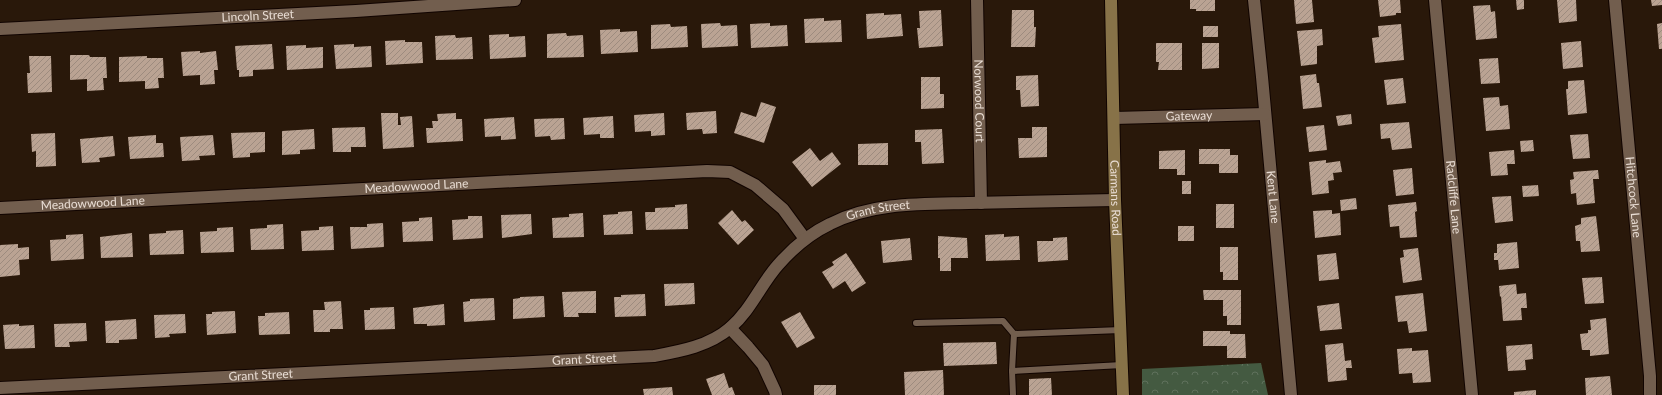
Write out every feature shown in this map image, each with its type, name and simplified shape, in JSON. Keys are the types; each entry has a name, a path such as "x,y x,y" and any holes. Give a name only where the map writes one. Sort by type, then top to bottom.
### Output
{"street":[{"name":"Lincoln Street","path":"0,29 356,5 515,0"},
{"name":"Norwood Court","path":"978,0 981,203"},
{"name":"Carmans Road","path":"1110,0 1115,200 1123,395"},
{"name":"Kent Lane","path":"1254,0 1291,395"},
{"name":"Radcliffe Lane","path":"1435,0 1472,395"},
{"name":"Hitchcock Lane","path":"1615,0 1650,395"},
{"name":"Gateway","path":"1114,118 1265,114"},
{"name":"Meadowwood Lane","path":"0,204 707,171 730,172 755,185 783,209 805,240"},
{"name":"Grant Street","path":"0,388 654,356 683,351 708,341 730,328 755,299 778,265 805,240 829,224 862,211 911,205 1115,200"},
{"path":"730,328 763,365 776,395"}],"lane":[{"path":"916,323 1003,321 1014,334 1012,371 1013,395"},
{"path":"1014,334 1121,330"},
{"path":"1012,371 1122,365"}],"green space":[{"path":"1261,363 1268,395 1142,395 1142,369"}],"building":[{"path":"1190,0 1215,0 1215,11 1196,11 1196,9 1190,9"},
{"path":"1294,0 1312,0 1314,22 1296,24"},
{"path":"1378,0 1400,0 1401,13 1380,17"},
{"path":"1516,0 1524,0 1524,9 1517,10"},
{"path":"1557,0 1576,0 1577,21 1559,23"},
{"path":"1651,0 1662,0 1662,5 1652,6"},
{"path":"1490,5 1491,12 1495,11 1497,38 1476,40 1473,6"},
{"path":"941,10 943,46 919,48 917,28 920,28 919,11"},
{"path":"1012,10 1034,10 1034,27 1036,27 1035,47 1011,47"},
{"path":"884,13 884,15 901,14 903,36 867,39 866,14"},
{"path":"824,18 824,21 841,20 842,42 805,43 804,19"},
{"path":"720,23 721,26 737,25 738,46 702,48 701,24"},
{"path":"770,23 770,26 787,25 788,46 751,48 750,24"},
{"path":"1662,23 1662,49 1659,49 1657,24"},
{"path":"670,24 671,27 687,26 688,47 651,49 651,25"},
{"path":"1401,24 1404,60 1375,63 1372,38 1379,37 1378,26"},
{"path":"1203,26 1218,26 1218,37 1203,37"},
{"path":"620,29 620,32 637,31 638,52 601,54 600,30"},
{"path":"1322,29 1323,45 1317,46 1317,64 1301,66 1297,31"},
{"path":"566,33 567,36 583,35 584,57 547,58 547,34"},
{"path":"509,34 509,37 525,36 526,57 490,59 489,35"},
{"path":"455,35 456,38 472,37 473,59 436,60 435,36"},
{"path":"405,40 405,42 422,42 423,63 386,65 385,41"},
{"path":"1581,41 1583,67 1563,69 1561,43"},
{"path":"1156,43 1182,43 1182,70 1158,70 1159,62 1156,62"},
{"path":"1202,43 1219,43 1219,68 1202,69"},
{"path":"272,44 274,69 253,70 253,76 239,77 235,46"},
{"path":"354,44 354,47 371,46 372,67 336,69 334,45"},
{"path":"306,45 306,48 323,47 323,68 287,70 286,46"},
{"path":"200,51 200,53 216,51 218,70 214,70 215,84 200,85 200,75 183,76 181,52"},
{"path":"70,55 106,57 107,78 103,78 104,90 87,91 87,79 70,80"},
{"path":"29,56 51,56 52,92 28,93 27,73 30,73"},
{"path":"147,56 147,58 163,58 164,78 158,78 159,88 145,89 145,81 119,82 119,57"},
{"path":"1498,58 1500,83 1481,84 1479,59"},
{"path":"1316,74 1317,83 1319,83 1322,107 1303,109 1300,76"},
{"path":"1038,75 1039,106 1021,107 1020,90 1016,90 1016,76"},
{"path":"921,77 940,77 940,94 944,94 944,108 921,109"},
{"path":"1403,78 1406,103 1387,105 1384,80"},
{"path":"1584,80 1587,113 1568,115 1566,89 1568,89 1568,81"},
{"path":"1499,97 1500,106 1508,105 1510,129 1486,131 1483,98"},
{"path":"761,102 776,107 764,143 734,133 741,112 756,117"},
{"path":"716,111 717,133 703,134 702,129 687,130 686,113"},
{"path":"381,113 398,113 398,125 401,125 400,117 412,116 414,147 383,149"},
{"path":"456,113 456,119 462,119 463,141 427,143 426,128 433,128 432,121 438,121 437,114"},
{"path":"664,113 665,135 651,136 651,131 635,132 634,115"},
{"path":"1351,114 1352,124 1338,126 1336,116"},
{"path":"613,116 614,138 600,138 600,134 584,135 583,118"},
{"path":"514,117 516,139 501,140 501,136 485,137 484,119"},
{"path":"564,118 565,139 551,140 550,136 535,137 534,119"},
{"path":"1409,122 1412,148 1392,150 1390,138 1381,139 1380,124"},
{"path":"1324,125 1327,150 1309,152 1306,127"},
{"path":"365,127 366,147 351,147 351,152 333,152 332,128"},
{"path":"1032,127 1047,127 1047,157 1019,158 1018,138 1032,138"},
{"path":"314,129 315,149 300,150 300,154 282,155 282,131"},
{"path":"942,129 944,163 922,164 921,142 915,142 915,130"},
{"path":"265,132 265,152 250,153 250,157 233,158 231,133"},
{"path":"55,133 56,166 36,167 36,151 32,152 31,134"},
{"path":"1588,134 1590,158 1573,159 1570,135"},
{"path":"156,135 156,143 163,143 164,157 130,159 128,137"},
{"path":"213,135 215,155 199,156 200,160 182,161 180,137"},
{"path":"113,136 115,156 99,158 100,162 82,163 80,139"},
{"path":"1533,140 1534,151 1521,152 1520,141"},
{"path":"888,143 888,165 858,165 858,144"},
{"path":"810,148 820,161 832,152 841,164 812,187 792,162"},
{"path":"1199,149 1230,149 1230,155 1238,155 1238,173 1219,173 1219,164 1199,164"},
{"path":"1185,150 1185,175 1177,175 1177,169 1159,169 1159,151"},
{"path":"1514,150 1515,164 1507,164 1508,175 1491,176 1489,152"},
{"path":"1326,160 1326,163 1340,161 1342,172 1333,173 1334,180 1328,181 1329,193 1312,195 1309,162"},
{"path":"1412,168 1414,194 1396,196 1393,170"},
{"path":"1598,170 1599,179 1593,179 1595,203 1577,205 1576,193 1571,194 1570,180 1574,179 1573,172"},
{"path":"1182,181 1191,181 1191,194 1182,194"},
{"path":"1538,185 1539,196 1523,197 1522,186"},
{"path":"1511,196 1513,221 1495,223 1492,197"},
{"path":"1356,198 1357,209 1341,211 1340,200"},
{"path":"1416,202 1417,211 1415,212 1417,237 1400,238 1399,226 1390,227 1388,205"},
{"path":"687,204 688,229 646,230 645,212 655,212 655,208 675,207 675,205"},
{"path":"1216,204 1234,204 1234,228 1216,228"},
{"path":"732,210 742,222 745,220 754,230 738,245 718,223"},
{"path":"1332,210 1332,214 1340,213 1341,235 1315,238 1313,211"},
{"path":"632,211 633,234 604,235 603,215"},
{"path":"583,213 584,237 553,238 552,218 569,217 569,214"},
{"path":"531,214 532,234 502,238 501,215"},
{"path":"468,216 482,216 483,238 453,240 452,220 468,219"},
{"path":"1596,216 1600,251 1581,252 1580,241 1576,241 1575,226 1581,224 1581,218"},
{"path":"432,217 433,241 403,242 402,222 419,221 419,218"},
{"path":"383,223 384,247 351,249 350,227 367,227 367,224"},
{"path":"283,224 284,249 251,250 250,229 267,228 267,225"},
{"path":"333,226 334,250 302,251 301,231 319,230 319,227"},
{"path":"1178,226 1194,226 1194,241 1178,241"},
{"path":"233,227 234,252 201,253 200,232 217,231 217,228"},
{"path":"183,230 184,254 150,255 149,234"},
{"path":"132,233 133,257 101,258 100,237"},
{"path":"83,234 84,259 51,261 50,240 66,239 66,235"},
{"path":"1004,234 1004,237 1019,236 1020,260 986,261 985,235"},
{"path":"938,236 967,238 968,258 951,258 951,271 940,271 940,258 938,258"},
{"path":"1067,237 1068,260 1038,262 1037,241 1053,241 1053,238"},
{"path":"910,238 912,260 883,263 881,241"},
{"path":"1517,242 1519,268 1499,270 1498,260 1494,260 1494,253 1497,253 1497,244"},
{"path":"18,244 18,248 29,247 29,259 19,260 20,275 0,277 0,245"},
{"path":"1220,247 1238,247 1238,280 1223,280 1223,272 1220,272"},
{"path":"1418,248 1422,280 1403,283 1400,258 1404,257 1403,250"},
{"path":"846,253 866,283 852,292 845,281 833,289 822,272 834,265 832,262"},
{"path":"1336,253 1339,279 1319,281 1317,255"},
{"path":"1602,277 1604,303 1585,304 1582,278"},
{"path":"694,283 695,304 665,306 664,284"},
{"path":"1516,284 1517,294 1526,293 1527,308 1521,308 1522,320 1503,321 1499,286"},
{"path":"1203,290 1241,290 1241,325 1227,325 1227,316 1223,316 1223,300 1204,300"},
{"path":"596,291 596,313 578,313 579,317 564,317 562,292"},
{"path":"1423,293 1427,331 1409,333 1407,321 1398,322 1395,296"},
{"path":"645,294 646,316 615,317 614,297 621,297 621,295"},
{"path":"544,296 545,317 513,319 513,299 520,297"},
{"path":"494,298 495,320 464,322 463,302 470,301 470,299"},
{"path":"341,301 343,329 330,329 330,332 314,332 313,310 325,310 324,302"},
{"path":"1339,303 1342,329 1320,331 1317,306"},
{"path":"444,304 445,325 427,326 427,324 414,324 413,308"},
{"path":"394,307 395,329 365,330 364,310 370,310 370,308"},
{"path":"235,311 236,333 207,335 206,314 212,314 212,312"},
{"path":"289,312 290,334 259,335 258,316 265,316 265,313"},
{"path":"800,312 815,338 797,348 781,322"},
{"path":"185,314 186,333 169,334 170,337 155,338 154,315"},
{"path":"1606,318 1609,354 1590,356 1590,350 1582,350 1580,334 1588,333 1588,330 1591,330 1590,320"},
{"path":"136,319 137,339 119,340 119,343 106,343 105,321"},
{"path":"86,323 87,341 69,342 70,347 55,347 54,324"},
{"path":"19,324 19,326 34,325 35,348 5,349 3,325"},
{"path":"1203,331 1230,331 1230,334 1245,334 1246,358 1227,358 1227,346 1203,346"},
{"path":"996,342 997,364 944,366 943,343"},
{"path":"1343,343 1345,361 1351,360 1352,368 1346,368 1347,380 1328,382 1325,345"},
{"path":"1532,344 1533,359 1525,360 1526,370 1508,371 1506,346"},
{"path":"1412,348 1412,351 1428,350 1431,382 1413,383 1412,373 1399,374 1397,349"},
{"path":"943,370 944,395 905,395 904,372"},
{"path":"724,373 729,388 732,387 735,395 712,395 706,379"},
{"path":"1610,376 1612,395 1586,395 1585,378"},
{"path":"1051,378 1052,395 1029,395 1029,379"},
{"path":"814,385 836,385 836,395 814,395"},
{"path":"672,387 673,395 644,395 643,389"},
{"path":"1536,390 1536,395 1514,395 1514,392"}]}
